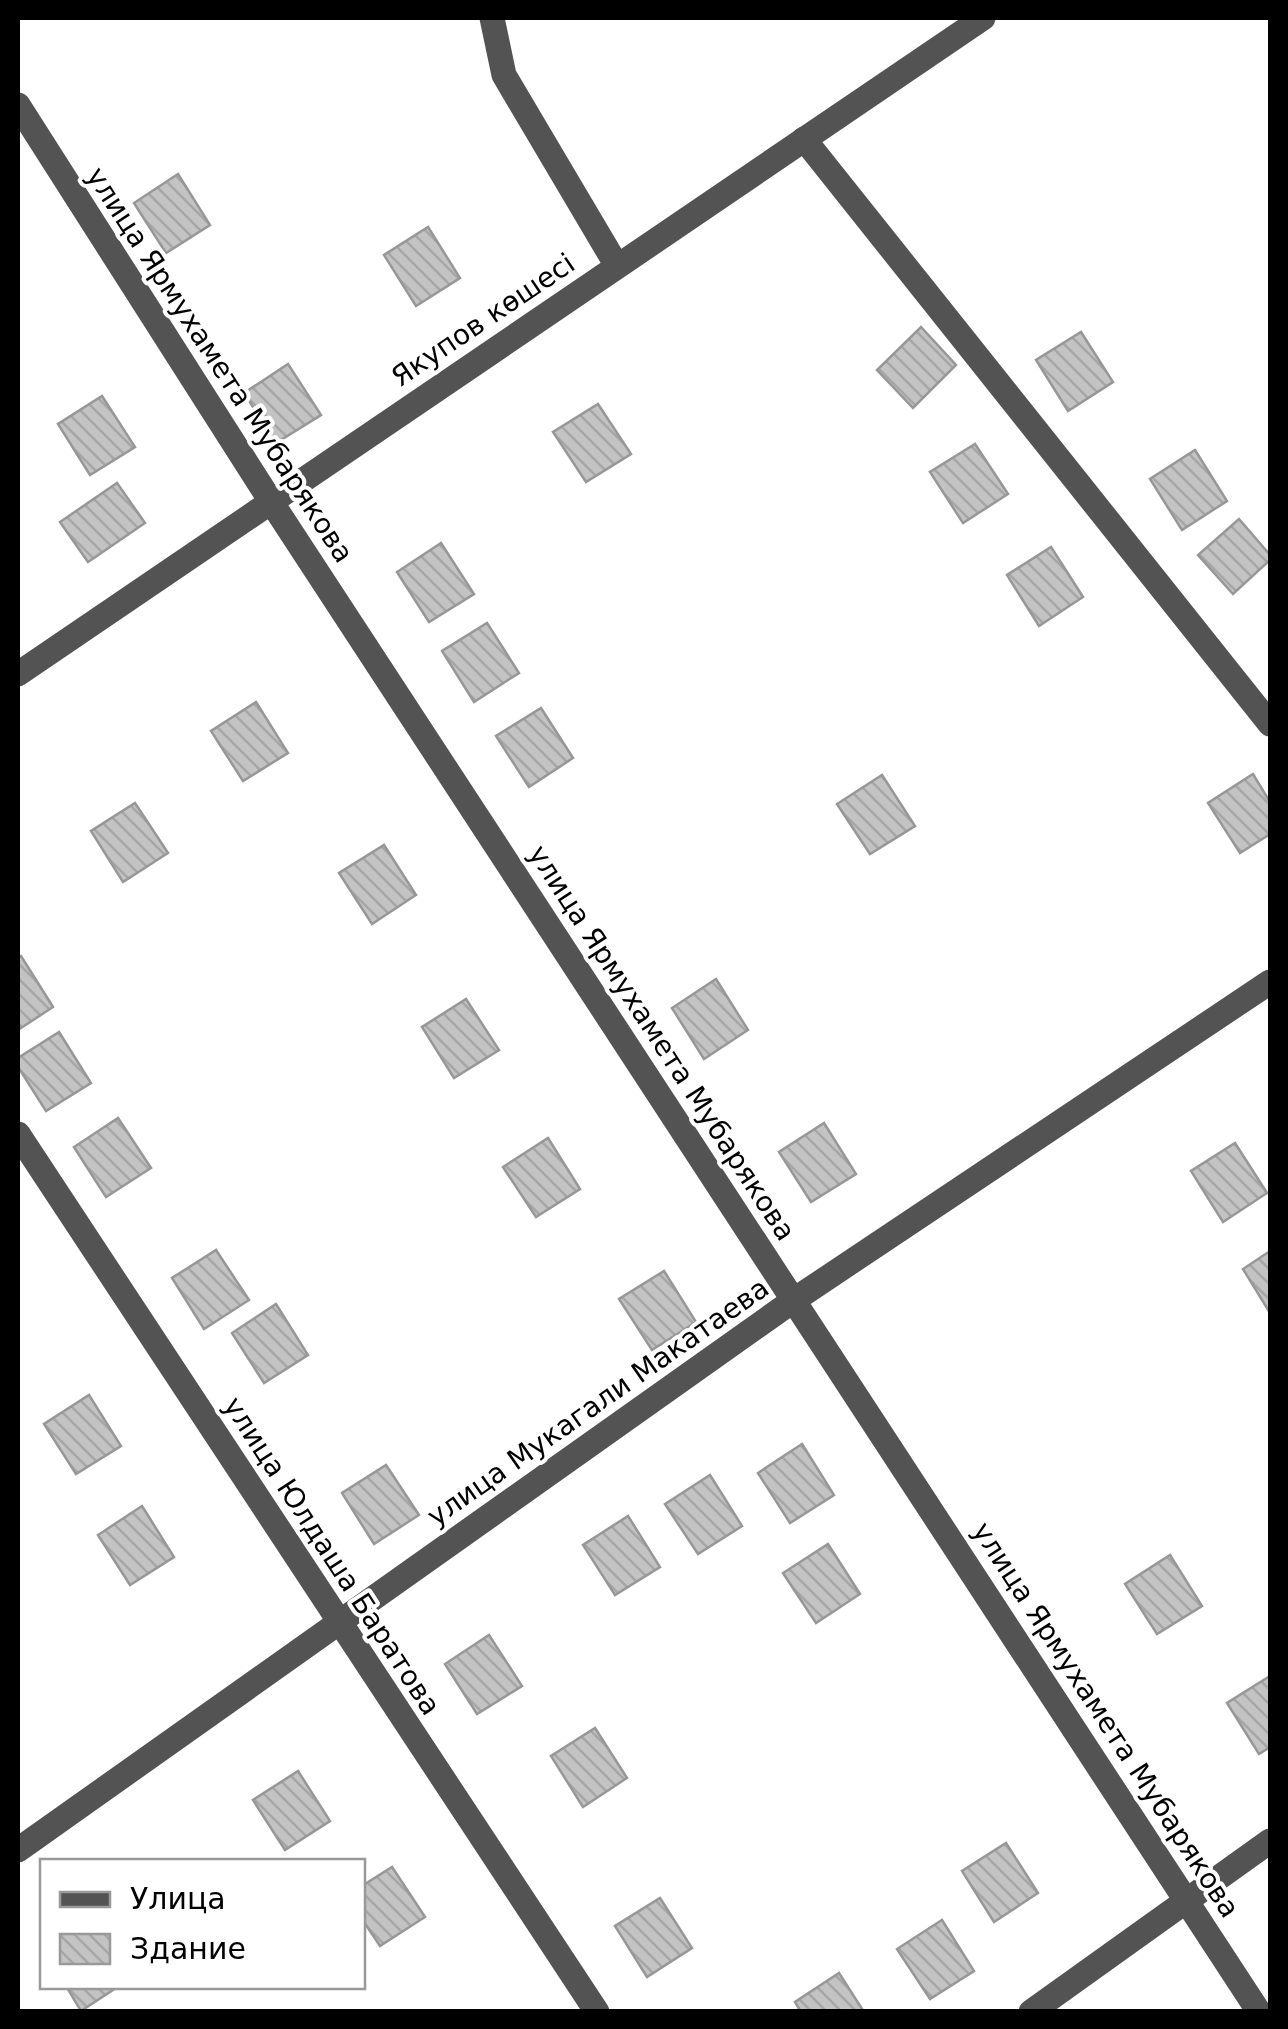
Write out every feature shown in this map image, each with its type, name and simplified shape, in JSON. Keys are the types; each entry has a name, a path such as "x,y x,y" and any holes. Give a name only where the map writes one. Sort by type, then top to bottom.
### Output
{"street":[{"path":"492,18 504,74 617,266"},
{"name":"Якупов көшесі","path":"18,674 983,18"},
{"name":"улица Ярмухамета Мубарякова","path":"18,105 270,500 1259,2012"},
{"path":"804,139 1270,724"},
{"name":"улица Мукагали Макатаева","path":"18,1850 794,1300 1270,982"},
{"name":"улица Юлдаша Баратова","path":"18,1134 597,2012"},
{"path":"1031,2012 1270,1841"}],"building":[{"path":"178,174 210,225 166,253 134,203"},
{"path":"428,227 460,278 416,306 384,255"},
{"path":"921,327 956,365 913,408 877,370"},
{"path":"1081,332 1113,382 1068,411 1036,360"},
{"path":"288,364 321,415 276,443 244,393"},
{"path":"102,396 135,447 90,475 58,424"},
{"path":"598,404 631,454 586,482 553,432"},
{"path":"975,444 1008,494 963,523 930,472"},
{"path":"1195,450 1227,501 1182,530 1150,479"},
{"path":"117,483 145,523 88,562 60,522"},
{"path":"1239,519 1270,555 1270,560 1233,594 1198,555"},
{"path":"441,543 474,594 429,622 397,572"},
{"path":"1051,547 1083,597 1039,626 1007,575"},
{"path":"487,623 519,673 474,702 442,651"},
{"path":"256,702 288,753 243,781 211,731"},
{"path":"541,708 573,758 529,787 496,736"},
{"path":"1253,774 1270,802 1270,834 1240,853 1208,803"},
{"path":"882,775 915,826 870,854 837,804"},
{"path":"135,803 168,853 123,882 91,831"},
{"path":"384,845 416,895 372,924 339,873"},
{"path":"21,956 53,1007 18,1030 18,958"},
{"path":"716,979 748,1030 704,1059 672,1008"},
{"path":"466,999 499,1050 454,1078 422,1027"},
{"path":"59,1032 91,1083 46,1111 18,1067 18,1058"},
{"path":"118,1118 151,1168 106,1197 74,1147"},
{"path":"824,1123 856,1174 811,1202 779,1152"},
{"path":"548,1138 580,1189 536,1217 503,1167"},
{"path":"1235,1143 1267,1193 1223,1222 1191,1171"},
{"path":"216,1250 249,1300 204,1329 172,1278"},
{"path":"1270,1251 1270,1313 1243,1269"},
{"path":"664,1271 696,1322 652,1350 619,1299"},
{"path":"276,1304 308,1355 264,1383 232,1333"},
{"path":"89,1395 121,1446 76,1474 44,1424"},
{"path":"802,1444 834,1495 790,1523 758,1473"},
{"path":"386,1465 419,1515 374,1544 342,1493"},
{"path":"710,1475 742,1526 698,1554 665,1504"},
{"path":"142,1506 174,1557 130,1585 98,1535"},
{"path":"628,1516 660,1567 615,1595 583,1545"},
{"path":"828,1544 860,1594 816,1623 783,1573"},
{"path":"1170,1555 1202,1606 1157,1634 1125,1584"},
{"path":"489,1635 522,1686 477,1714 445,1664"},
{"path":"1270,1676 1270,1747 1259,1754 1227,1703"},
{"path":"595,1728 627,1778 583,1807 551,1756"},
{"path":"298,1771 330,1821 285,1850 253,1800"},
{"path":"1006,1843 1038,1893 994,1922 962,1871"},
{"path":"392,1867 425,1917 380,1946 365,1924 365,1884"},
{"path":"660,1898 692,1948 647,1977 615,1926"},
{"path":"942,1920 974,1971 930,1999 897,1949"},
{"path":"839,1973 864,2012 801,2012 795,2002"},
{"path":"68,1989 114,1989 81,2011"}]}
